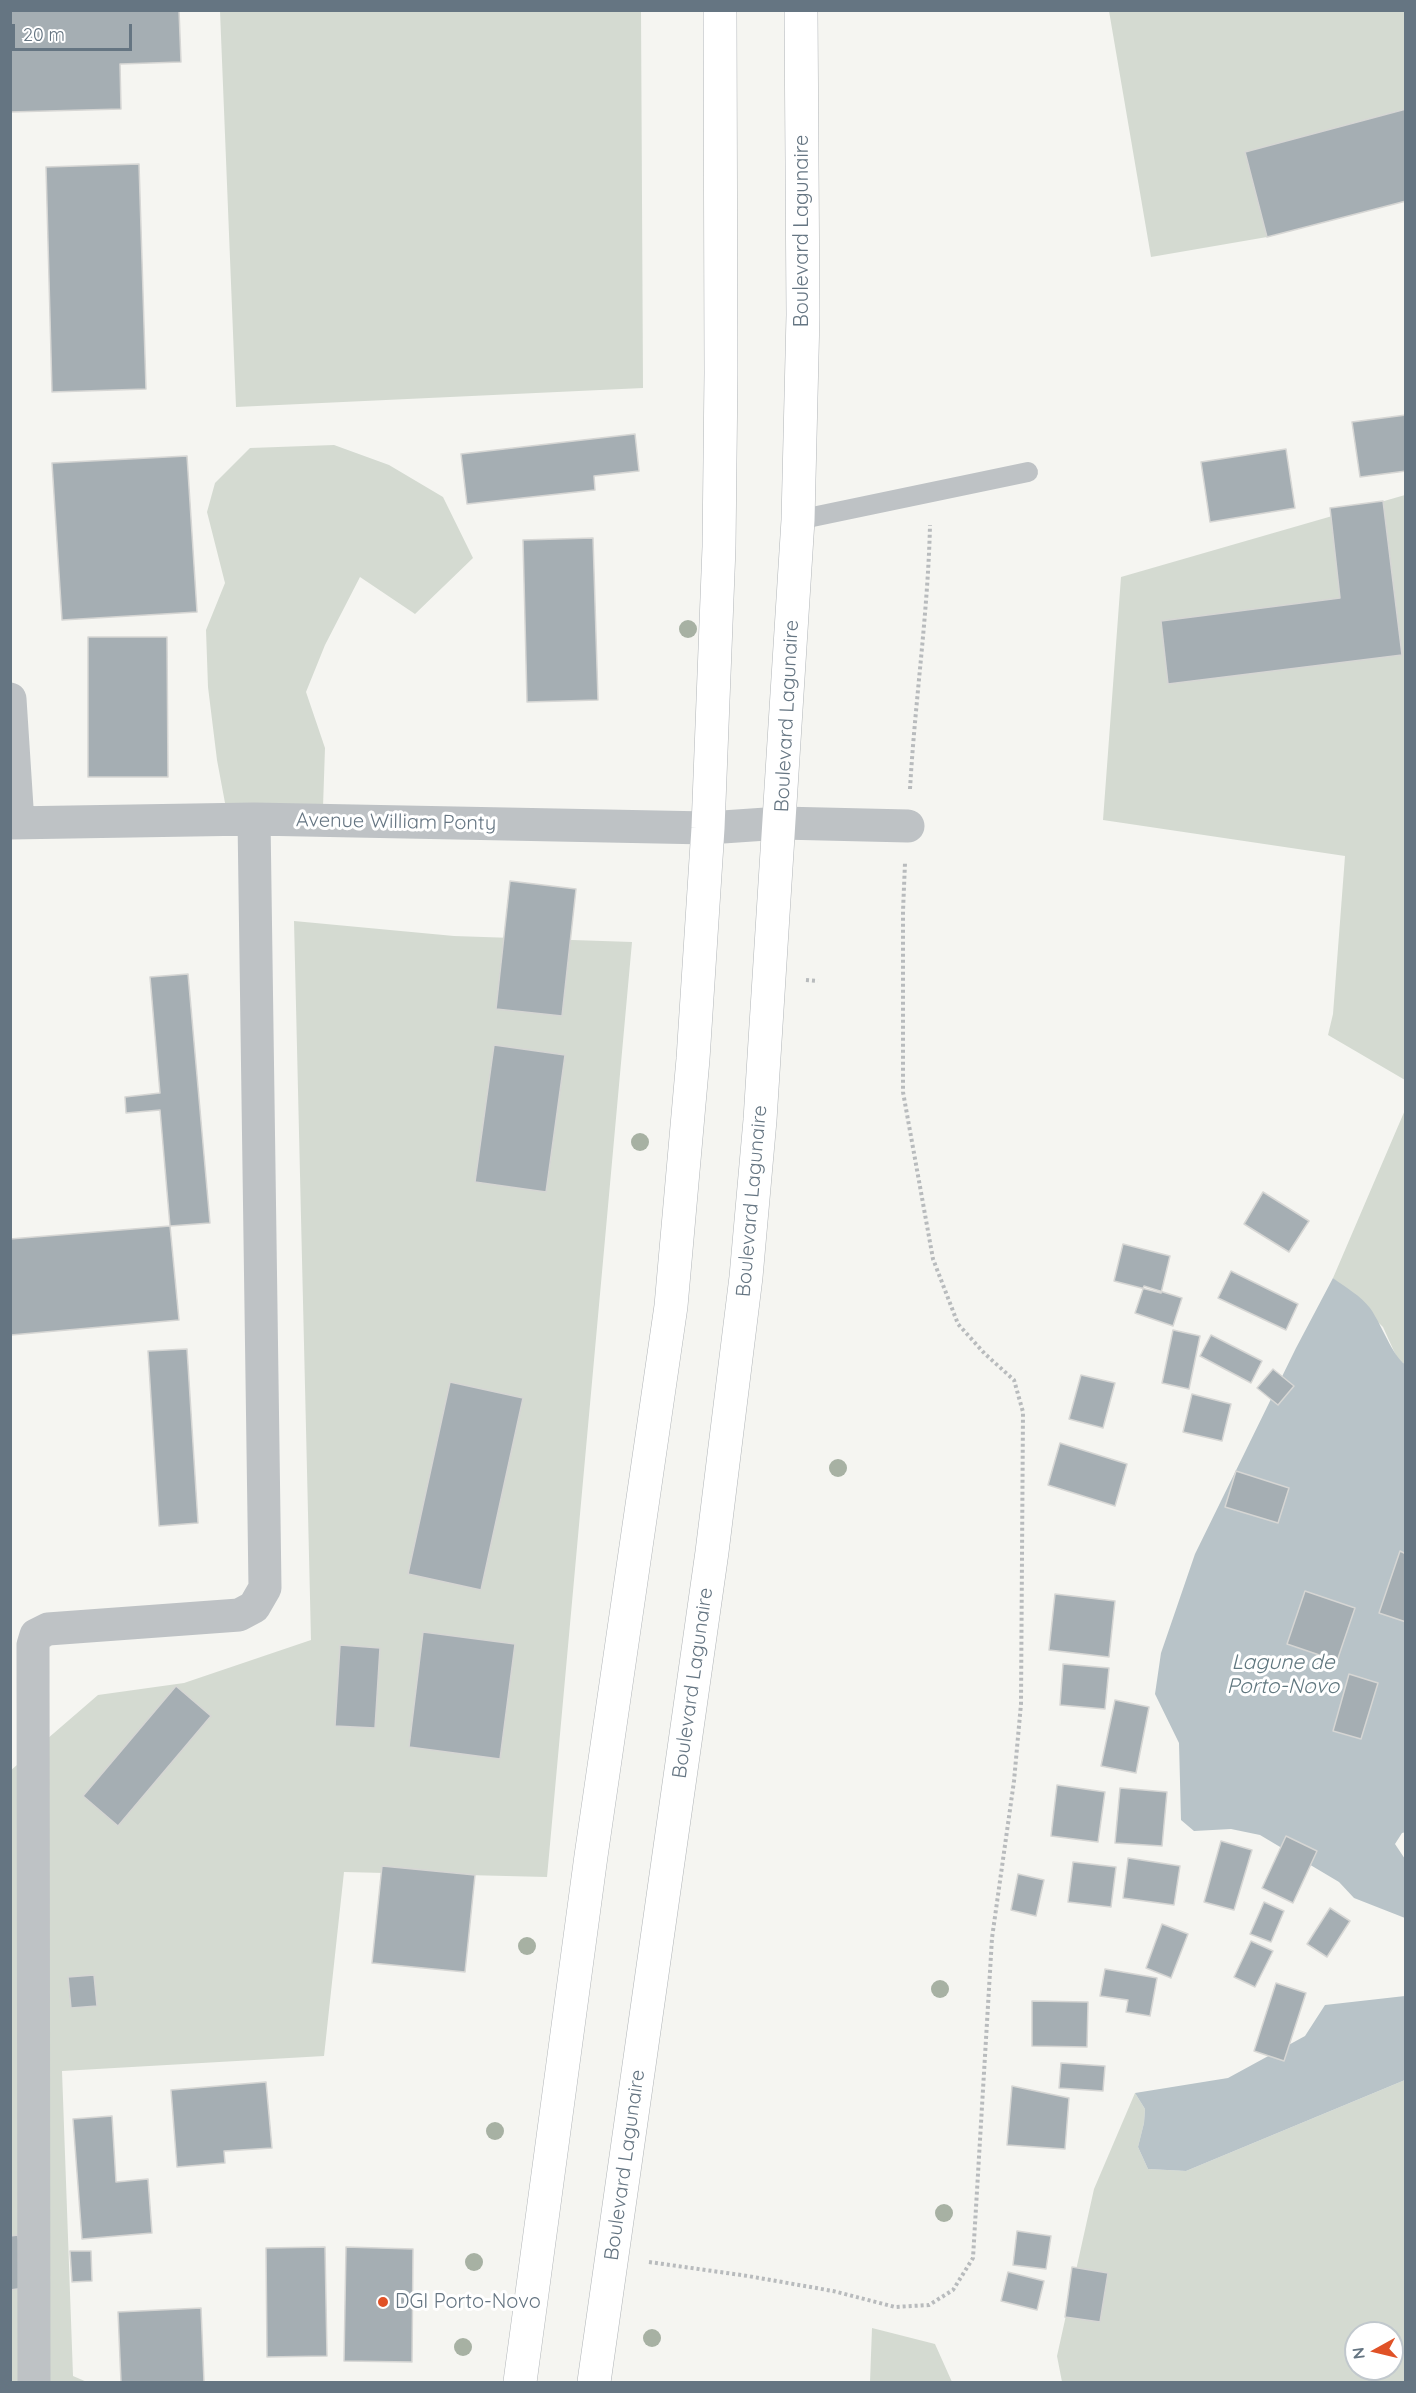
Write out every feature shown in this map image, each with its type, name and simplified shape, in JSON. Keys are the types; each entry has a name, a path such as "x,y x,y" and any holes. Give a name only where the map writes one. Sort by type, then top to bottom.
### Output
{"highway":[{"path":"520,2382 588,1879 671,1306 693,1059 708,828 719,524 720,10"},
{"name":"Boulevard Lagunaire","path":"594,2382 712,1552 746,1277 760,1120 781,823 798,520 803,315 801,10"}],"street":[{"path":"10,699 14,823"},
{"name":"Avenue William Ponty","path":"14,823 254,819 708,828 781,823 908,826"},
{"path":"34,2382 33,1645 36,1635 48,1629 239,1616 254,1607 265,1588 254,819"}],"lane":[{"path":"798,520 1028,472"}],"path":[{"path":"612,2258 748,2276 833,2291 895,2307 929,2306 953,2290 974,2258 993,1938 1014,1781 1021,1704 1023,1412 1014,1380 985,1354 958,1324 933,1258 903,1092 903,910 913,728 928,585 931,491"}],"shaded area":[{"path":"220,11 641,11 643,388 236,407"},
{"path":"1109,11 1405,11 1405,109 1245,152 1267,237 1151,257"},
{"path":"334,445 389,465 443,497 473,558 415,614 360,577 325,645 306,692 325,748 323,807 228,819 217,760 208,687 206,630 225,583 207,512 215,483 250,448"},
{"path":"1405,495 1405,1080 1328,1035 1333,1014 1345,856 1103,820 1121,577"},
{"path":"294,921 454,936 632,942 547,1877 344,1872 324,2056 62,2071 73,2376 87,2382 11,2382 10,1771 98,1695 184,1683 311,1640"},
{"path":"1405,1110 1405,1364 1398,1360 1383,1327 1333,1278"},
{"path":"1405,2080 1405,2382 1062,2382 1057,2356 1094,2189 1135,2093 1145,2109 1138,2147 1148,2169 1186,2171"},
{"path":"872,2328 935,2344 952,2382 870,2382"}],"water":[{"name":"Lagune de Porto-Novo","path":"1333,1278 1370,1308 1396,1354 1405,1364 1406,1832 1402,1833 1395,1844 1405,1859 1405,1918 1354,1898 1339,1882 1260,1835 1231,1829 1194,1831 1181,1820 1179,1743 1155,1694 1161,1653 1195,1554"},
{"path":"1405,1996 1405,2080 1186,2171 1148,2169 1138,2147 1145,2109 1135,2093 1228,2078 1305,2036 1325,2005"}],"building":[{"path":"10,10 179,10 181,62 120,64 121,109 10,112"},
{"path":"1406,109 1406,201 1267,237 1245,152"},
{"path":"139,164 146,389 52,392 46,167"},
{"path":"1406,415 1406,471 1360,477 1352,422"},
{"path":"635,434 639,471 594,476 595,490 467,504 461,454"},
{"path":"1286,449 1295,508 1210,522 1201,462"},
{"path":"187,456 197,612 62,620 52,463"},
{"path":"1383,501 1402,655 1168,684 1161,621 1340,598 1330,508"},
{"path":"593,538 598,700 527,702 523,540"},
{"path":"88,637 167,637 168,777 88,777"},
{"path":"510,881 576,889 562,1016 496,1009"},
{"path":"188,974 210,1223 170,1226 160,1110 126,1113 125,1097 160,1093 150,977"},
{"path":"494,1045 565,1055 546,1192 475,1182"},
{"path":"1263,1192 1309,1221 1289,1252 1244,1224"},
{"path":"170,1226 179,1320 11,1335 10,1239"},
{"path":"1123,1244 1170,1256 1161,1293 1114,1281"},
{"path":"1231,1271 1298,1304 1286,1330 1218,1298"},
{"path":"1144,1286 1182,1298 1173,1326 1135,1313"},
{"path":"1173,1330 1200,1336 1189,1389 1162,1383"},
{"path":"1211,1335 1262,1361 1251,1383 1200,1356"},
{"path":"187,1349 198,1523 159,1526 148,1351"},
{"path":"1273,1369 1294,1386 1278,1405 1257,1388"},
{"path":"1081,1375 1115,1383 1103,1428 1069,1419"},
{"path":"450,1382 523,1398 481,1590 408,1574"},
{"path":"1192,1394 1231,1404 1222,1441 1183,1432"},
{"path":"1060,1443 1127,1464 1115,1506 1048,1485"},
{"path":"1236,1471 1289,1488 1278,1523 1225,1507"},
{"path":"1400,1551 1406,1554 1406,1622 1379,1613"},
{"path":"1305,1591 1355,1608 1337,1661 1287,1644"},
{"path":"1055,1594 1115,1601 1109,1657 1049,1650"},
{"path":"423,1632 515,1644 500,1759 409,1747"},
{"path":"340,1645 380,1648 375,1728 335,1726"},
{"path":"1063,1664 1109,1668 1105,1709 1060,1705"},
{"path":"1349,1674 1378,1683 1361,1739 1333,1731"},
{"path":"176,1686 211,1716 118,1826 83,1796"},
{"path":"1115,1700 1149,1707 1136,1773 1101,1766"},
{"path":"1057,1785 1105,1792 1098,1842 1051,1836"},
{"path":"1120,1788 1167,1792 1162,1846 1115,1843"},
{"path":"1286,1836 1317,1851 1293,1903 1262,1888"},
{"path":"1221,1841 1252,1850 1234,1910 1204,1902"},
{"path":"1128,1858 1180,1866 1174,1905 1123,1898"},
{"path":"1073,1862 1116,1867 1111,1907 1068,1902"},
{"path":"382,1866 475,1875 465,1972 372,1963"},
{"path":"1018,1874 1044,1880 1036,1916 1011,1910"},
{"path":"1264,1902 1284,1911 1271,1942 1250,1934"},
{"path":"1330,1908 1350,1921 1327,1957 1307,1944"},
{"path":"1162,1924 1188,1934 1171,1978 1146,1968"},
{"path":"1251,1941 1273,1951 1255,1987 1234,1977"},
{"path":"1105,1969 1157,1978 1150,2016 1126,2012 1128,2000 1100,1996"},
{"path":"94,1975 97,2006 71,2008 68,1977"},
{"path":"1276,1983 1306,1993 1284,2061 1254,2051"},
{"path":"1032,2001 1088,2002 1087,2047 1032,2046"},
{"path":"1061,2063 1105,2066 1103,2091 1059,2088"},
{"path":"266,2082 272,2148 224,2151 225,2163 177,2167 171,2090"},
{"path":"1012,2086 1069,2098 1065,2149 1007,2145"},
{"path":"112,2116 116,2182 148,2179 152,2233 82,2239 73,2119"},
{"path":"1017,2231 1051,2236 1046,2269 1013,2265"},
{"path":"18,2235 25,2288 10,2290 10,2236"},
{"path":"325,2247 327,2356 267,2357 266,2248"},
{"path":"346,2247 413,2249 412,2362 344,2361"},
{"path":"70,2251 91,2251 92,2281 72,2282"},
{"path":"1072,2267 1108,2273 1100,2322 1065,2317"},
{"path":"1008,2272 1044,2281 1037,2310 1001,2301"},
{"path":"201,2308 204,2382 121,2382 118,2312"}],"place":[{"name":"DGI Porto-Novo","path":"383,2302"}]}
